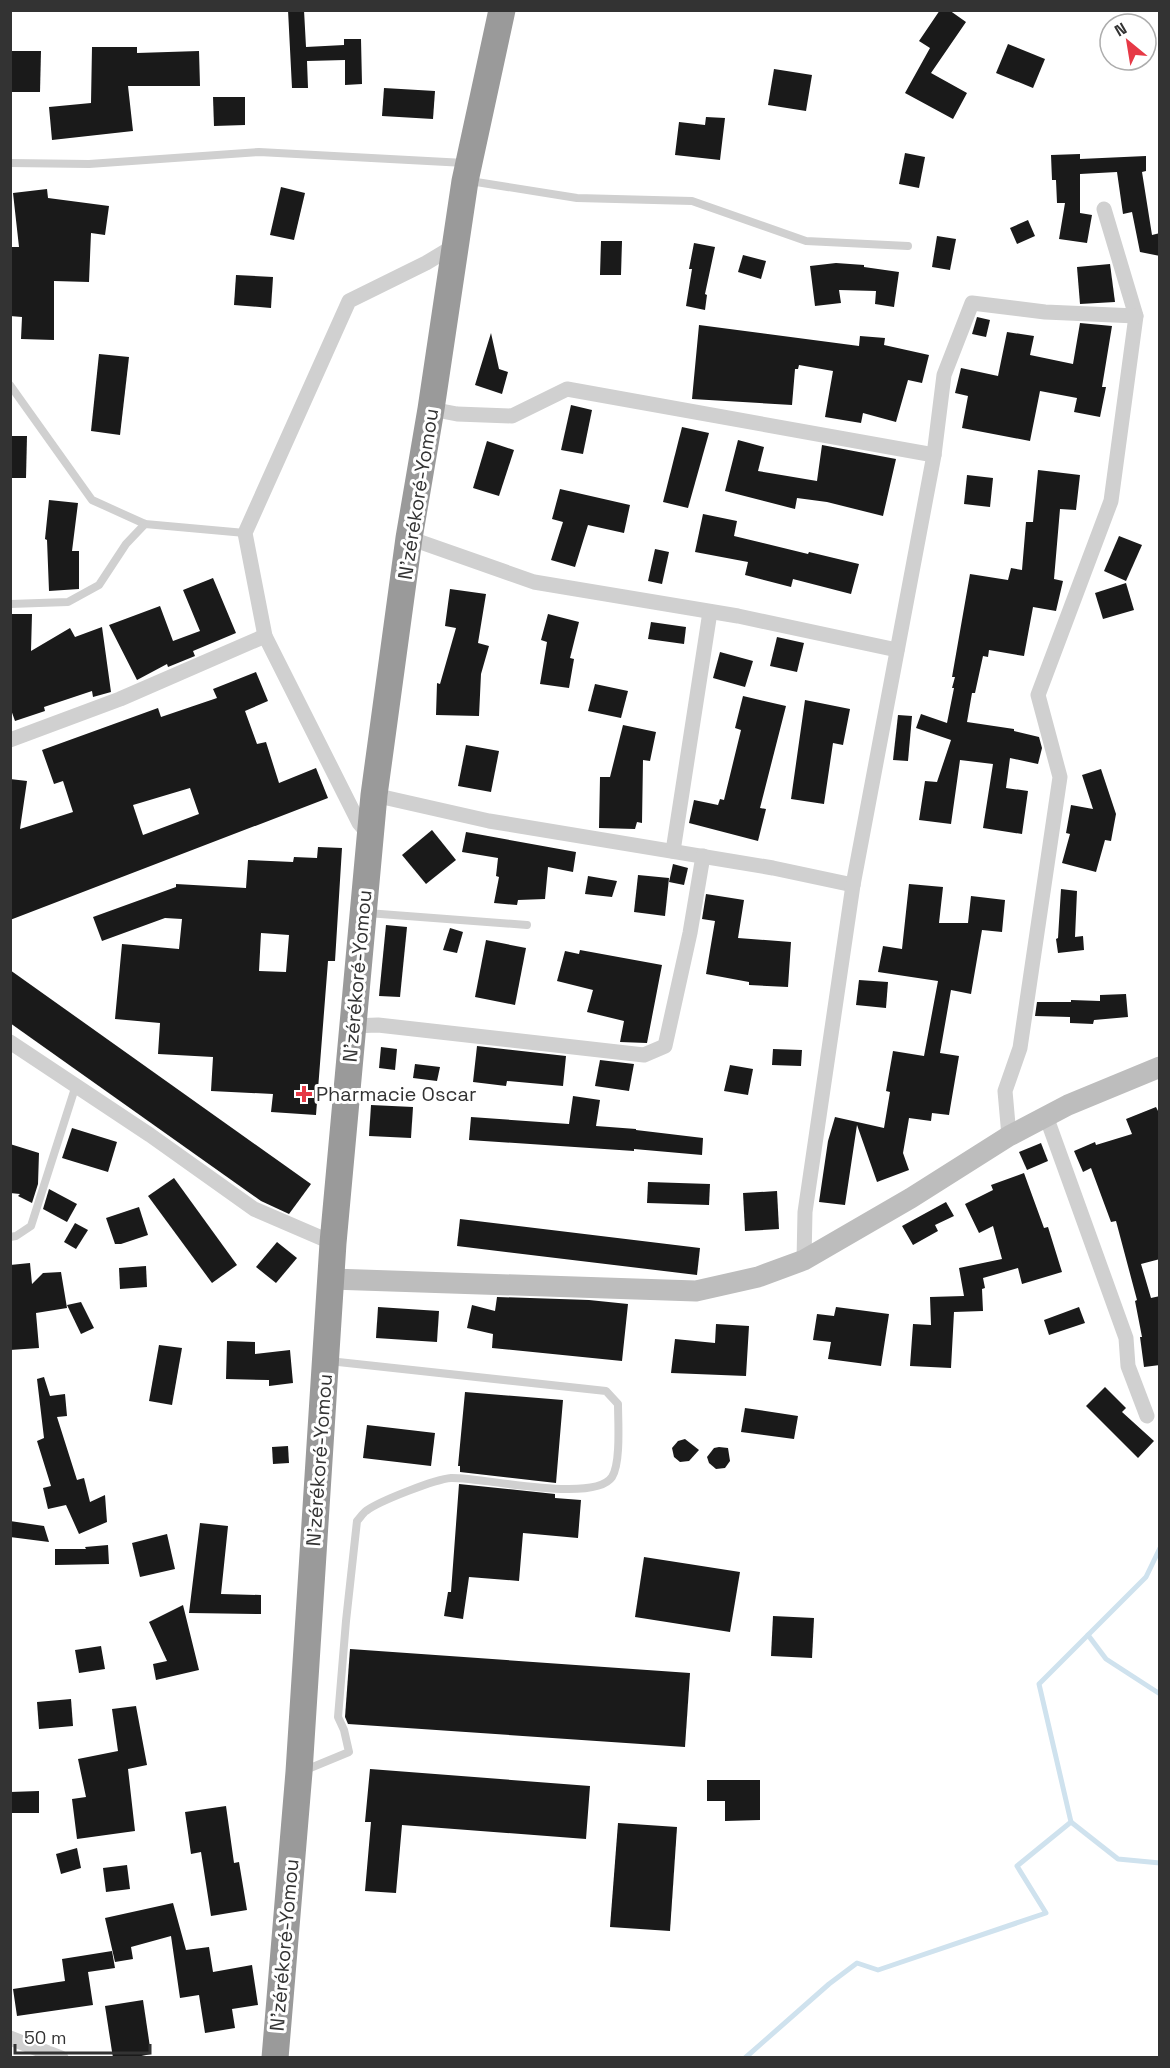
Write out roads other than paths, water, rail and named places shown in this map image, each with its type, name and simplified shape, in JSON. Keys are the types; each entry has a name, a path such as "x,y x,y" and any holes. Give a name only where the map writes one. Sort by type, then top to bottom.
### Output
{"highway":[{"name":"N'zérékoré-Yomou","path":"275,2058 299,1772 333,1243 374,795 410,538 467,172 499,11"}],"street":[{"path":"1009,1136 1005,1091 1020,1048 1060,777 1038,695 1111,501 1136,316 1104,209"},
{"path":"370,836 360,823 265,636 244,533 349,301 426,263 456,245"},
{"path":"804,1260 805,1212 853,885 934,455 944,375 972,303 1045,312 1136,316"},
{"path":"431,409 457,414 512,416 567,389 934,455"},
{"path":"410,538 534,582 710,612 897,650"},
{"path":"673,851 710,612"},
{"path":"10,740 120,699 265,636"},
{"path":"374,795 489,821 773,868 853,885"},
{"path":"352,1026 378,1025 645,1055 665,1046 690,933 703,856"},
{"path":"10,1042 254,1209 333,1243"},
{"path":"331,1279 696,1291 758,1277 804,1260 1009,1136 1068,1104 1160,1067"},
{"path":"1046,1116 1126,1338 1128,1366 1148,1416"},
{"path":"10,2038 61,2058"}],"lane":[{"path":"10,163 100,164 259,152 467,172 577,198 692,201 806,241 908,246"},
{"path":"10,386 92,500 145,524 244,533"},
{"path":"10,604 69,602 99,585 126,544 145,524"},
{"path":"363,913 527,925"},
{"path":"10,1237 16,1236 31,1226 76,1085"},
{"path":"299,1772 349,1752 344,1730 338,1717 357,1521 365,1511 417,1488 450,1478 568,1489 599,1487 612,1476 617,1456 618,1404 606,1391 326,1361"}],"waterway":[{"path":"745,2058 829,1984 857,1963 878,1970 1046,1913 1017,1866 1071,1822 1039,1684 1146,1577 1160,1548"},
{"path":"1088,1635 1106,1659 1160,1694"},
{"path":"1071,1822 1118,1859 1160,1863"}],"place":[{"name":"Pharmacie Oscar","path":"304,1094"}]}
